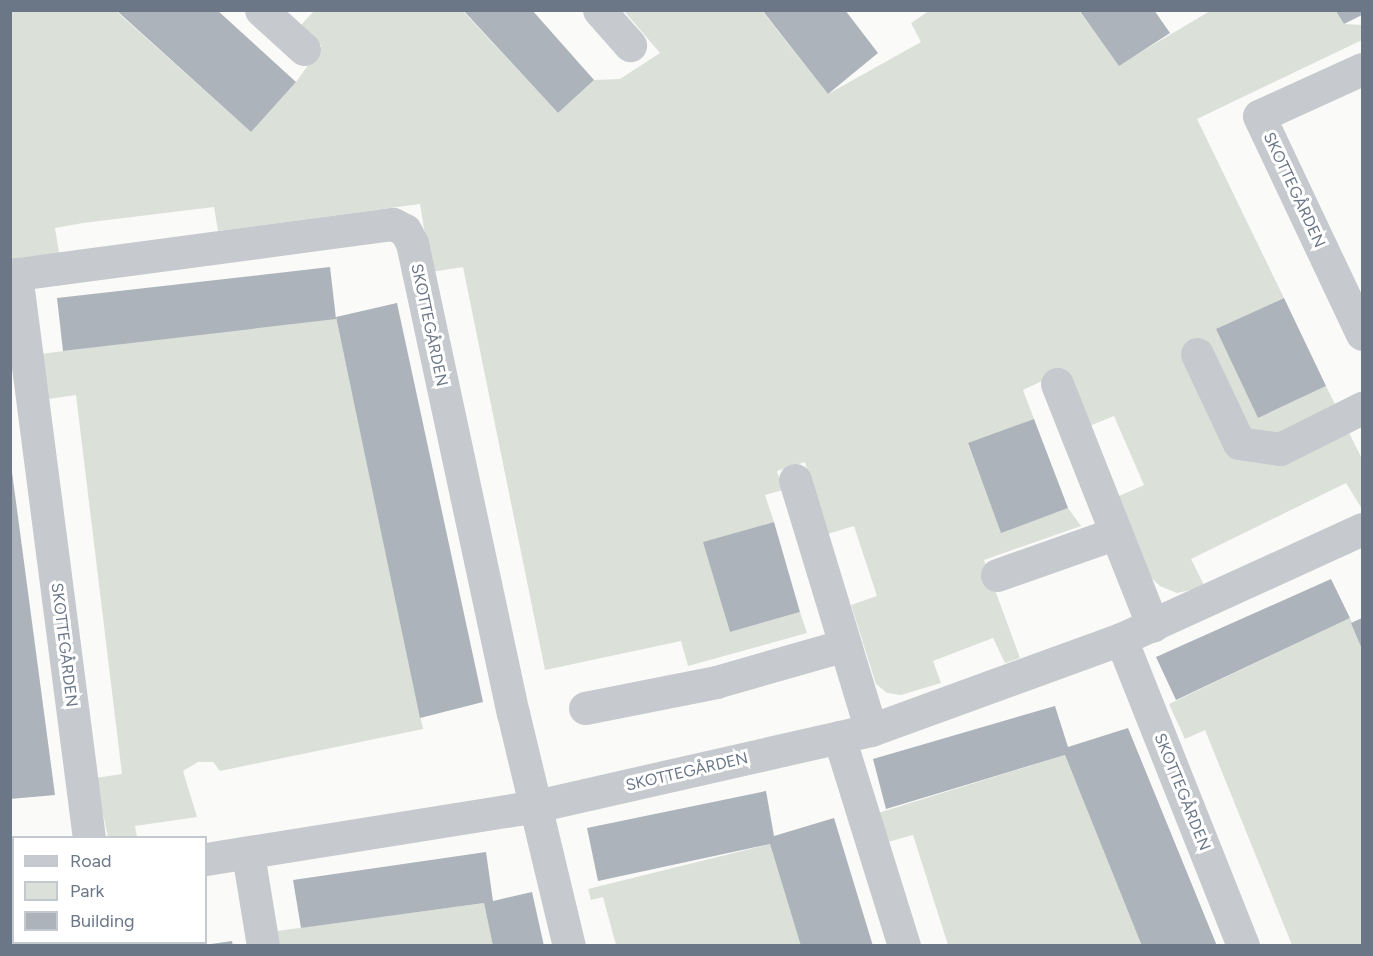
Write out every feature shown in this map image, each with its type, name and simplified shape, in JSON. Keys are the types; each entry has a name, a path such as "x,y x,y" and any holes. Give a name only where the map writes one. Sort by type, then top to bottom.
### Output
{"street":[{"path":"261,10 304,50"},
{"path":"599,10 630,45"},
{"name":"SKOTTEGÅRDEN","path":"1362,69 1259,116 1362,334"},
{"name":"SKOTTEGÅRDEN","path":"89,836 13,275 393,224 405,230 412,243 536,806 569,945"},
{"path":"1197,354 1239,443 1280,449 1362,408"},
{"path":"1057,384 1153,626"},
{"path":"795,480 871,730"},
{"name":"SKOTTEGÅRDEN","path":"207,859 536,806 871,730 1153,626 1362,530"},
{"path":"998,575 1116,533"},
{"name":"SKOTTEGÅRDEN","path":"1121,639 1243,945"},
{"path":"585,708 716,682 845,645"},
{"path":"839,737 904,945"},
{"path":"248,854 263,945"}],"green space":[{"path":"11,11 116,11 251,132 296,82 322,46 300,26 314,11 463,11 558,113 594,80 620,79 660,53 624,11 762,11 828,94 921,42 911,23 929,11 1079,11 1119,65 1210,11 1335,11 1344,24 1362,25 1362,40 1197,119 1284,298 1217,329 1258,418 1326,386 1362,459 1362,509 1346,483 1191,559 1205,587 1177,593 1160,586 1149,576 1117,497 1144,485 1114,416 1087,427 1063,371 1023,390 1034,419 968,444 1001,532 1068,508 1081,526 984,560 1020,658 1005,663 993,638 933,661 941,683 901,695 887,693 876,684 851,605 877,596 854,526 827,534 805,462 777,471 783,490 765,495 774,522 704,542 730,632 800,612 807,633 688,666 681,641 545,670 463,267 431,272 420,204 218,231 214,207 83,223 55,228 59,253 11,259"},
{"path":"336,317 423,729 220,771 213,762 198,762 183,771 197,817 135,826 137,836 108,836 95,778 122,774 76,395 48,399 40,354"},
{"path":"1350,618 1362,647 1362,945 1292,945 1205,730 1185,739 1169,704"},
{"path":"1065,755 1142,945 948,945 913,835 888,842 878,813"},
{"path":"770,844 801,945 616,945 603,897 591,900 588,889"},
{"path":"484,903 493,945 280,945 277,931"}],"building":[{"path":"116,10 217,10 296,82 251,132"},
{"path":"463,10 532,10 594,80 558,113"},
{"path":"762,10 845,10 878,53 828,94"},
{"path":"1079,10 1154,10 1170,33 1119,66"},
{"path":"1335,10 1362,10 1362,15 1344,24"},
{"path":"330,267 336,319 63,351 57,298"},
{"path":"1284,298 1326,386 1258,418 1216,329"},
{"path":"397,303 483,702 420,718 336,317"},
{"path":"1034,419 1068,508 1001,533 968,443"},
{"path":"10,457 55,795 10,799"},
{"path":"774,522 800,612 730,632 703,542"},
{"path":"1331,579 1350,618 1176,700 1156,657"},
{"path":"1362,618 1362,649 1351,623"},
{"path":"1055,706 1068,747 1128,728 1217,946 1142,946 1065,755 886,809 873,759"},
{"path":"766,791 774,836 834,818 873,946 801,946 770,844 598,881 587,828"},
{"path":"486,852 493,901 532,892 544,946 493,946 484,903 301,928 293,880"},
{"path":"10,912 12,912 12,944 177,946 10,946"},
{"path":"232,941 233,946 211,946 211,944"}]}
